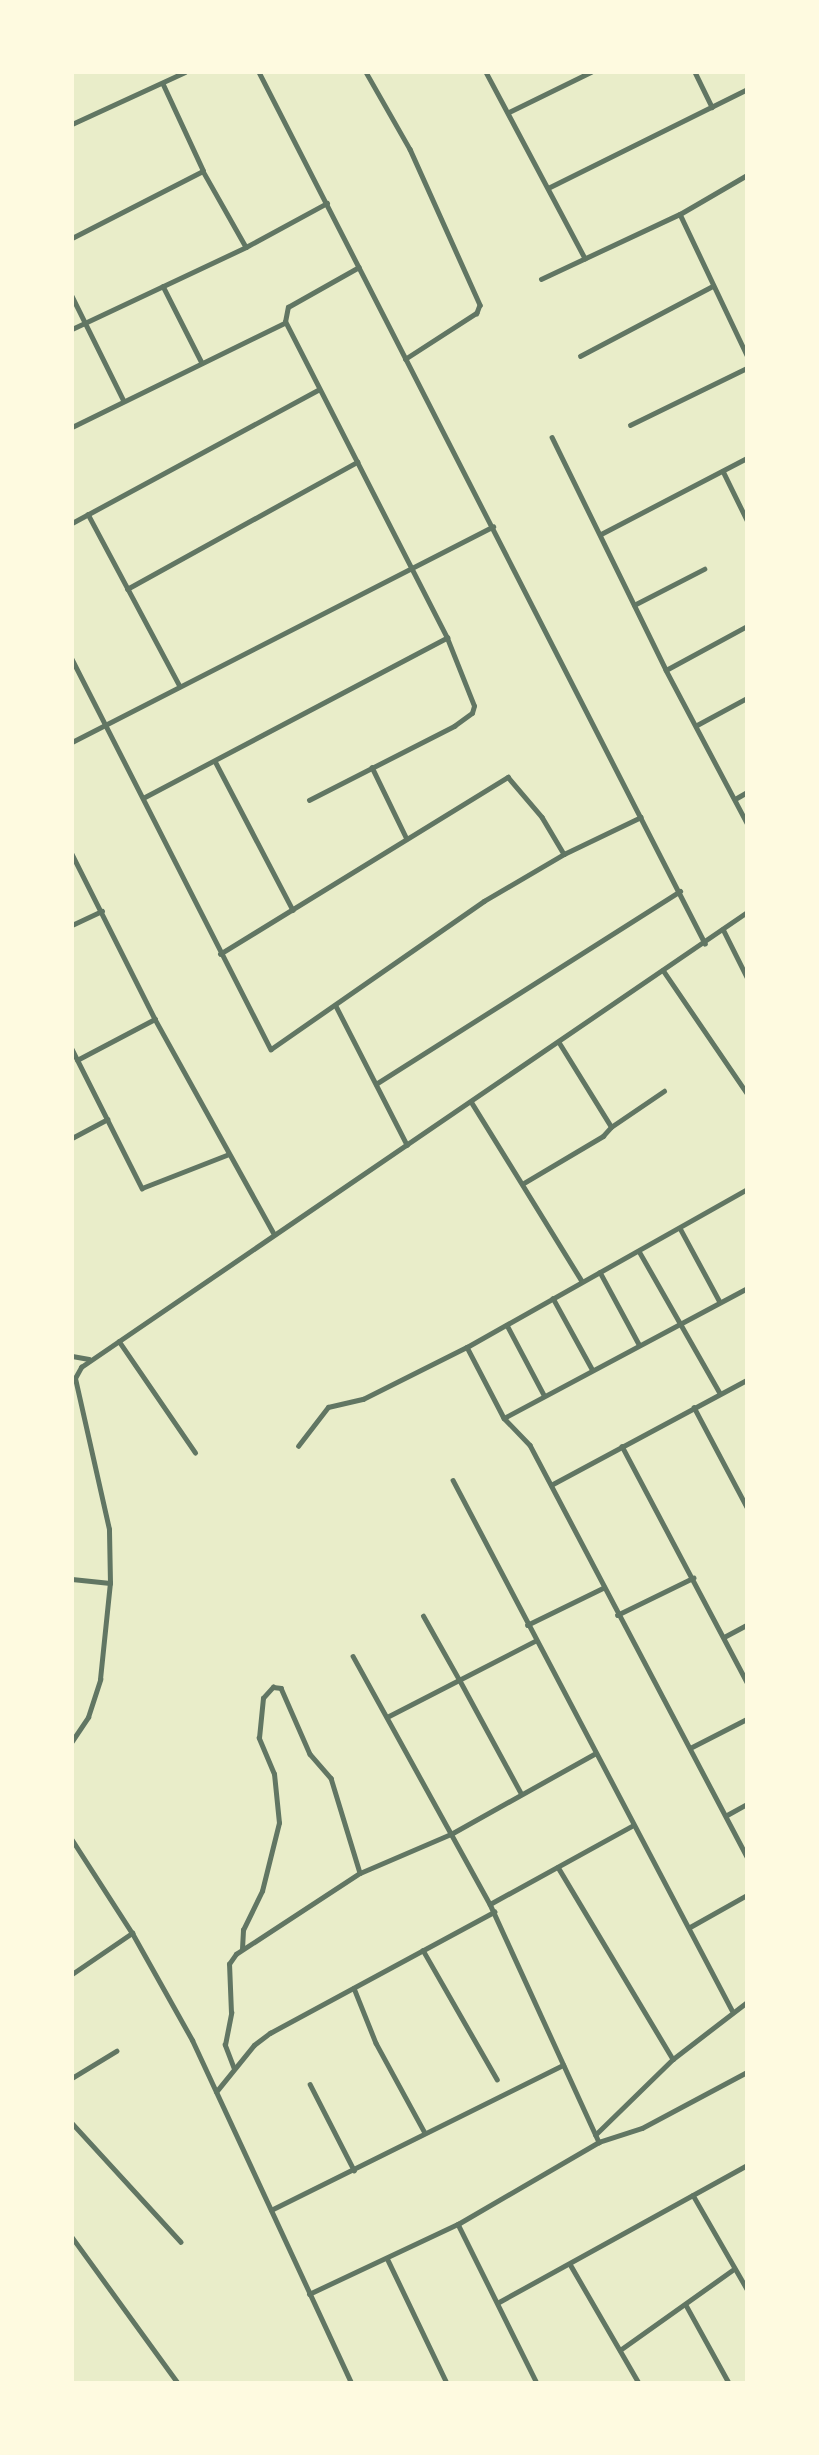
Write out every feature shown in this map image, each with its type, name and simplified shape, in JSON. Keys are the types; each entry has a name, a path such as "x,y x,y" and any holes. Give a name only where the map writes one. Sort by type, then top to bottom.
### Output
{"street":[{"path":"72,124 163,85 185,72"},
{"path":"259,72 705,943"},
{"path":"366,72 410,149 480,305 477,313 406,359"},
{"path":"486,72 550,187 585,258"},
{"path":"509,112 591,72"},
{"path":"695,72 712,107"},
{"path":"163,85 203,171 246,247"},
{"path":"550,187 747,89"},
{"path":"72,238 203,171"},
{"path":"541,279 680,214 747,175"},
{"path":"72,329 246,247 327,203"},
{"path":"680,214 747,355"},
{"path":"309,800 472,713 474,698 447,638 285,323 288,307 359,267"},
{"path":"163,286 202,363"},
{"path":"580,356 713,286"},
{"path":"72,296 125,402"},
{"path":"72,427 285,323"},
{"path":"631,425 747,368"},
{"path":"72,523 318,390"},
{"path":"552,437 666,670 747,823"},
{"path":"601,534 747,458"},
{"path":"127,589 357,462"},
{"path":"723,471 747,520"},
{"path":"88,513 180,686"},
{"path":"72,742 493,527"},
{"path":"634,605 704,569"},
{"path":"666,670 747,626"},
{"path":"143,798 447,638"},
{"path":"72,659 220,954 271,1049 484,901 564,854 641,817"},
{"path":"697,725 747,698"},
{"path":"215,761 293,910"},
{"path":"372,767 405,837"},
{"path":"220,954 405,837 508,777 542,817 564,854"},
{"path":"735,799 747,792"},
{"path":"72,855 155,1019 273,1232"},
{"path":"376,1084 680,891"},
{"path":"72,925 102,911"},
{"path":"72,1741 88,1717 100,1679 110,1583 109,1529 74,1378 89,1359 119,1341 273,1232 472,1103 747,912"},
{"path":"723,929 747,977"},
{"path":"663,970 747,1093"},
{"path":"336,1006 407,1146"},
{"path":"77,1060 155,1019"},
{"path":"559,1043 611,1127"},
{"path":"72,1049 142,1188 229,1153"},
{"path":"524,1183 664,1091"},
{"path":"472,1103 524,1183 582,1282"},
{"path":"72,1138 107,1119"},
{"path":"298,1446 328,1407 363,1399 467,1347 747,1191"},
{"path":"680,1228 720,1302"},
{"path":"639,1251 720,1393"},
{"path":"600,1272 639,1344"},
{"path":"504,1418 747,1288"},
{"path":"553,1298 592,1369"},
{"path":"507,1325 544,1395"},
{"path":"119,1341 195,1452"},
{"path":"467,1347 504,1418 526,1437 617,1615 692,1746 747,1857"},
{"path":"72,1356 89,1359"},
{"path":"551,1485 747,1380"},
{"path":"694,1407 747,1507"},
{"path":"622,1446 747,1682"},
{"path":"453,1479 594,1754 690,1927 732,2010"},
{"path":"617,1615 693,1578"},
{"path":"72,1579 110,1583"},
{"path":"527,1625 603,1588"},
{"path":"424,1616 521,1794"},
{"path":"724,1637 747,1625"},
{"path":"387,1717 535,1641"},
{"path":"353,1656 494,1912 599,2142"},
{"path":"242,1950 243,1930 262,1891 279,1823 274,1773 259,1738 263,1698 274,1687 281,1688 310,1754 331,1778 360,1873"},
{"path":"692,1746 747,1719"},
{"path":"234,2069 225,2045 231,2006 229,1964 242,1950 360,1873 451,1834 594,1754"},
{"path":"727,1815 747,1804"},
{"path":"490,1905 632,1826"},
{"path":"72,1840 132,1933 187,2029 351,2383"},
{"path":"558,1867 673,2060"},
{"path":"690,1927 747,1895"},
{"path":"215,2093 234,2069 270,2034 494,1912"},
{"path":"72,1974 132,1933"},
{"path":"423,1950 497,2079"},
{"path":"354,1989 376,2043 425,2133"},
{"path":"595,2135 673,2060 732,2010 747,2002"},
{"path":"72,2078 116,2051"},
{"path":"271,2210 563,2065"},
{"path":"309,2294 388,2260 458,2224 599,2142 642,2128 747,2072"},
{"path":"310,2084 354,2170"},
{"path":"72,2123 181,2242"},
{"path":"499,2302 747,2165"},
{"path":"693,2195 747,2289"},
{"path":"458,2224 537,2383"},
{"path":"72,2237 178,2383"},
{"path":"388,2260 447,2383"},
{"path":"570,2263 639,2383"},
{"path":"620,2350 734,2269"},
{"path":"686,2305 729,2383"}]}
